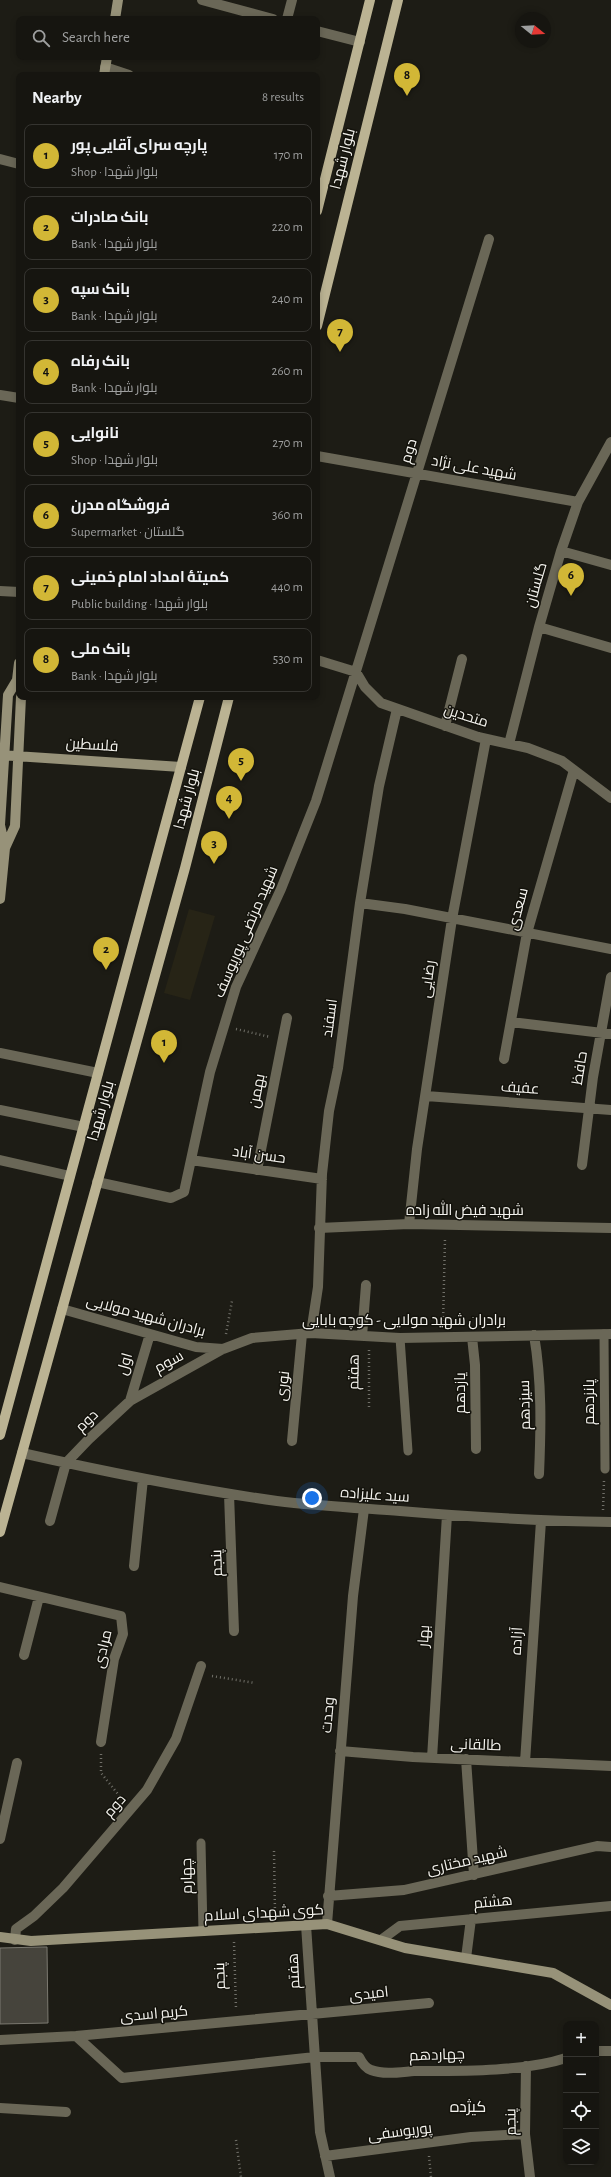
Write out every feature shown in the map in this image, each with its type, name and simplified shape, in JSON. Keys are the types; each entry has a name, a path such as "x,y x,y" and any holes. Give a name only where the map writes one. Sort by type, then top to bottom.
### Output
{"main road":[{"path":"115,16 118,0"},
{"name":"بلوار شهدا","path":"320,199 370,0"},
{"name":"بلوار شهدا","path":"320,305 398,0"},
{"path":"5,848 0,825 2,755 8,696 16,686"},
{"path":"0,899 5,848 15,826 21,700"},
{"name":"بلوار شهدا","path":"0,1435 199,700"},
{"name":"بلوار شهدا","path":"0,1532 182,875 228,700"},
{"name":"فلسطین","path":"2,755 181,767"},
{"name":"کوی شهدای اسلام","path":"0,1937 31,1941 327,1924 405,1948 553,1973 611,2005"}],"street":[{"path":"202,0 262,16"},
{"path":"288,16 292,0"},
{"path":"320,32 360,42"},
{"path":"105,66 120,72"},
{"path":"0,159 16,163"},
{"name":"دوم","path":"356,672 489,239"},
{"path":"0,395 16,398"},
{"name":"گلستان","path":"509,744 539,627 561,551 578,502 611,442"},
{"name":"شهید علی نژاد","path":"320,457 578,502"},
{"path":"561,551 611,565"},
{"path":"0,591 16,592"},
{"path":"539,627 611,648"},
{"path":"445,726 462,659"},
{"path":"320,661 356,672"},
{"name":"متحدین","path":"356,672 365,687 381,703 445,726 486,739 528,748 562,761 611,798"},
{"name":"شهید مرتضی پوریوسف","path":"97,1182 170,1198 184,1192 210,1072 236,987 281,890 316,801 356,672"},
{"name":"اسفند","path":"306,1333 318,1287 322,1178 329,1111 338,1068 360,903 379,786 397,709"},
{"name":"رضایی","path":"409,1224 452,919 486,739"},
{"name":"سعدی","path":"504,1059 527,933 574,770"},
{"path":"360,903 405,909 611,949"},
{"name":"حافظ","path":"582,1165 589,1108 606,1033 611,977"},
{"name":"بهمن","path":"257,1170 287,1018"},
{"path":"511,1022 606,1033"},
{"path":"0,1053 98,1073"},
{"name":"عفیف","path":"426,1096 611,1110"},
{"path":"0,1110 84,1127"},
{"path":"0,1160 70,1176"},
{"name":"حسن آباد","path":"192,1160 322,1178"},
{"name":"شهید فیض الله زاده","path":"319,1228 409,1224 611,1228"},
{"path":"366,1285 366,1336"},
{"name":"برادران شهید مولایی","path":"62,1309 196,1347 223,1350"},
{"name":"برادران شهید مولایی - کوچه بابایی","path":"223,1350 252,1338 306,1333 400,1338 607,1334"},
{"name":"نوری","path":"292,1441 306,1333"},
{"name":"اول","path":"130,1401 150,1334"},
{"name":"سیزدهم","path":"534,1336 538,1362 540,1396 539,1474"},
{"name":"یازدهم","path":"472,1337 475,1365 476,1449"},
{"name":"سوم","path":"130,1401 223,1350"},
{"name":"دوم","path":"66,1463 89,1439 130,1401"},
{"name":"سید علیزاده","path":"22,1453 143,1479 278,1501 447,1515 541,1521 607,1522"},
{"path":"50,1521 66,1463"},
{"path":"134,1566 143,1479"},
{"name":"پنجم","path":"229,1494 234,1631"},
{"name":"وحدت","path":"327,1924 328,1896 353,1596 364,1509"},
{"name":"بهار","path":"432,1758 447,1515"},
{"name":"آزاده","path":"525,1762 541,1521"},
{"name":"مرادی","path":"0,1587 121,1616 123,1634 114,1659 102,1742"},
{"path":"24,1656 39,1597"},
{"name":"دوم","path":"15,1940 16,1929 34,1916 63,1888 132,1810 147,1790 176,1739 200,1670"},
{"name":"طالقانی","path":"340,1751 432,1758 611,1766"},
{"path":"466,1759 474,1875"},
{"path":"0,1838 17,1763"},
{"name":"شهید مختاری","path":"328,1896 404,1890 597,1846 611,1847"},
{"name":"هشتم","path":"381,1940 400,1926 611,1906"},
{"path":"466,1958 471,1919"},
{"name":"هفتم","path":"306,1925 311,2015"},
{"name":"امیدی","path":"311,2015 429,2003"},
{"path":"311,2015 320,2132 330,2177"},
{"name":"کریم اسدی","path":"0,2040 76,2036 311,2015"},
{"name":"چهاردهم","path":"76,2036 122,2078 314,2057 359,2057 363,2065 371,2070 386,2072 449,2071 526,2066 551,2063 563,2059"},
{"path":"599,2051 611,2051"},
{"name":"پنجم","path":"526,2066 526,2134 530,2177"},
{"path":"0,2108 66,2112"},
{"name":"پوریوسفی","path":"326,2156 471,2137 526,2134"}],"lane":[{"name":"پانزدهم","path":"604,1469 607,1334"},
{"path":"400,1338 408,1451"},
{"name":"چهارم","path":"201,1843 203,1931"}],"path":[{"path":"224,1026 282,1040"},
{"path":"442,1337 445,1225"},
{"path":"223,1350 232,1301"},
{"name":"هفتم","path":"366,1336 369,1407"},
{"path":"604,1469 607,1522"},
{"path":"200,1670 255,1682"},
{"path":"102,1742 101,1773 132,1810"},
{"path":"274,1851 275,1927"},
{"name":"پنجم","path":"233,1929 236,2022"},
{"path":"236,2140 241,2177"},
{"path":"427,2143 431,2177"}],"shaded area":[{"path":"189,909 215,916 190,1000 164,993"}],"building":[{"path":"47,1947 48,2023 0,2024 0,1948"}],"place":[{"name":"بانک ملی","path":"407,96"},
{"name":"کمیتهٔ امداد امام خمینی","path":"340,352"},
{"name":"فروشگاه مدرن","path":"571,596"},
{"name":"نانوایی","path":"241,781"},
{"name":"بانک رفاه","path":"229,819"},
{"name":"بانک سپه","path":"214,864"},
{"name":"بانک صادرات","path":"106,970"},
{"name":"پارچه سرای آقایی پور","path":"164,1063"}],"district":[{"name":"کیژده","path":"468,2107"}]}
